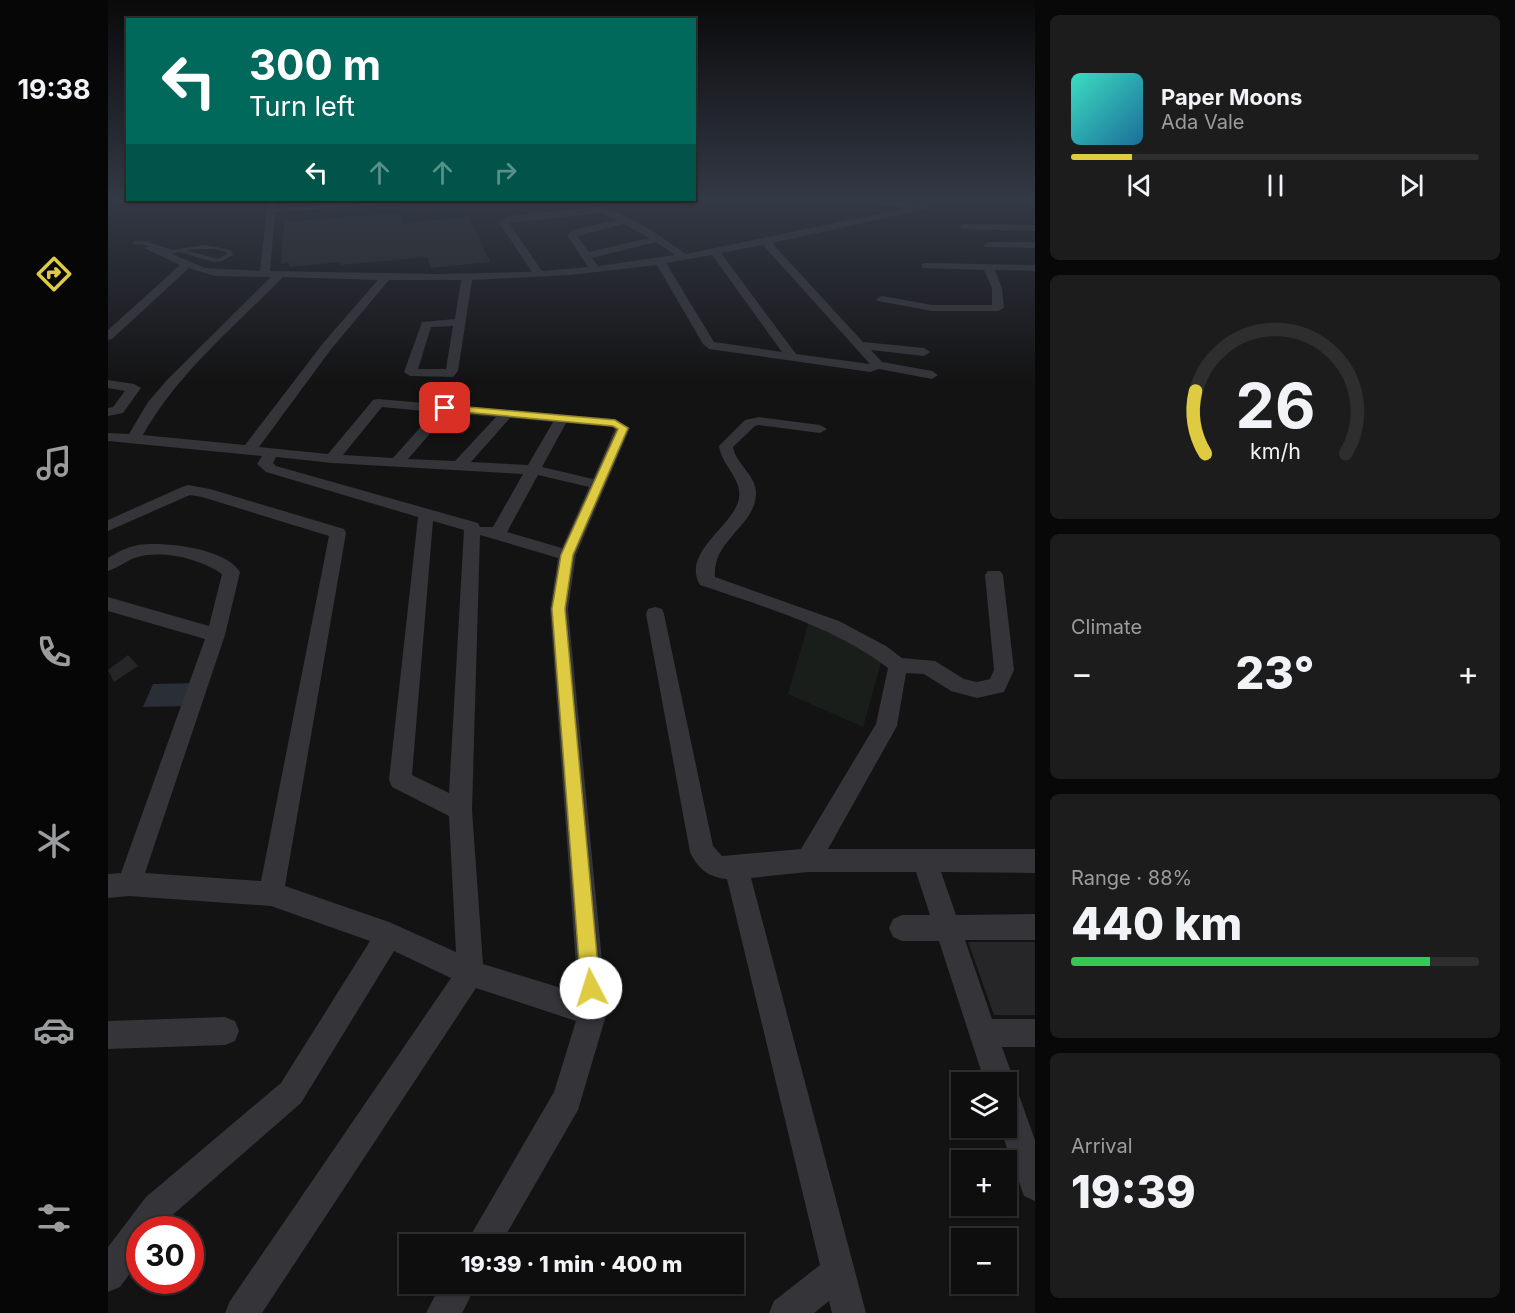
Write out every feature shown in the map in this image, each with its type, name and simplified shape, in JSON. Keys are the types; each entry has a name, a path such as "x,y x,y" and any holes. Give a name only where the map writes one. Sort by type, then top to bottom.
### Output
{"street":[{"path":"182,261 215,273 467,278 539,274 658,261"},
{"path":"134,438 153,405 272,274 272,261"},
{"path":"530,261 539,274"},
{"path":"590,261 595,269"},
{"path":"660,261 709,344 723,349 870,368 878,365 932,375"},
{"path":"721,261 792,358"},
{"path":"784,261 878,365"},
{"path":"108,336 187,264"},
{"path":"926,266 1035,268"},
{"path":"882,299 932,308 998,308 997,288 988,267"},
{"path":"250,449 328,345 387,276"},
{"path":"461,322 426,324 410,372 448,374 452,371 461,322 467,278"},
{"path":"861,345 924,352"},
{"path":"108,384 134,388 118,410 108,412"},
{"path":"332,459 378,403 615,423 623,428 567,555 559,609 593,1012 567,1099 488,1234"},
{"path":"396,463 445,408"},
{"path":"458,467 506,414"},
{"path":"497,535 562,418"},
{"path":"820,429 759,421 750,423 726,446 726,457 746,482 748,494 744,509 706,560 706,581 812,618 884,653 898,665 928,666 958,686 977,690 997,686 1004,670 994,575"},
{"path":"108,437 250,449 270,454 332,459 534,470 599,484"},
{"path":"270,454 265,464 271,470 567,555"},
{"path":"108,526 188,490 204,492 338,533 271,894"},
{"path":"427,513 423,530 400,780 460,810"},
{"path":"242,1313 470,973 460,810 472,527"},
{"path":"108,565 136,551 172,549 223,565 231,572 216,635 118,885 271,894 389,935 470,973 593,1012"},
{"path":"108,604 216,635"},
{"path":"655,614 702,852 717,867 736,868 808,860 1035,861"},
{"path":"808,860 886,726 898,665"},
{"path":"925,862 996,1072"},
{"path":"736,868 849,1313"},
{"path":"902,928 1035,927"},
{"path":"151,1216 157,1208 291,1093 389,935"},
{"path":"108,1035 225,1031"},
{"path":"983,1033 1035,1033"},
{"path":"1017,1129 1032,1167"},
{"path":"108,1275 126,1250"},
{"path":"786,1313 839,1272"},
{"path":"443,1313 454,1294"}],"shaded area":[{"path":"809,621 883,656 863,727 788,694"},
{"path":"195,683 187,706 143,707 153,684"}],"building":[{"path":"281,261 381,261 340,265 340,262 289,267 289,263 281,264"},
{"path":"429,261 490,262 431,268"},
{"path":"128,655 138,666 114,682 108,670"},
{"path":"968,942 1035,942 1035,1015 994,1015"}],"route":[{"path":"445,408 615,423 623,428 567,555 559,609 591,988"}]}
